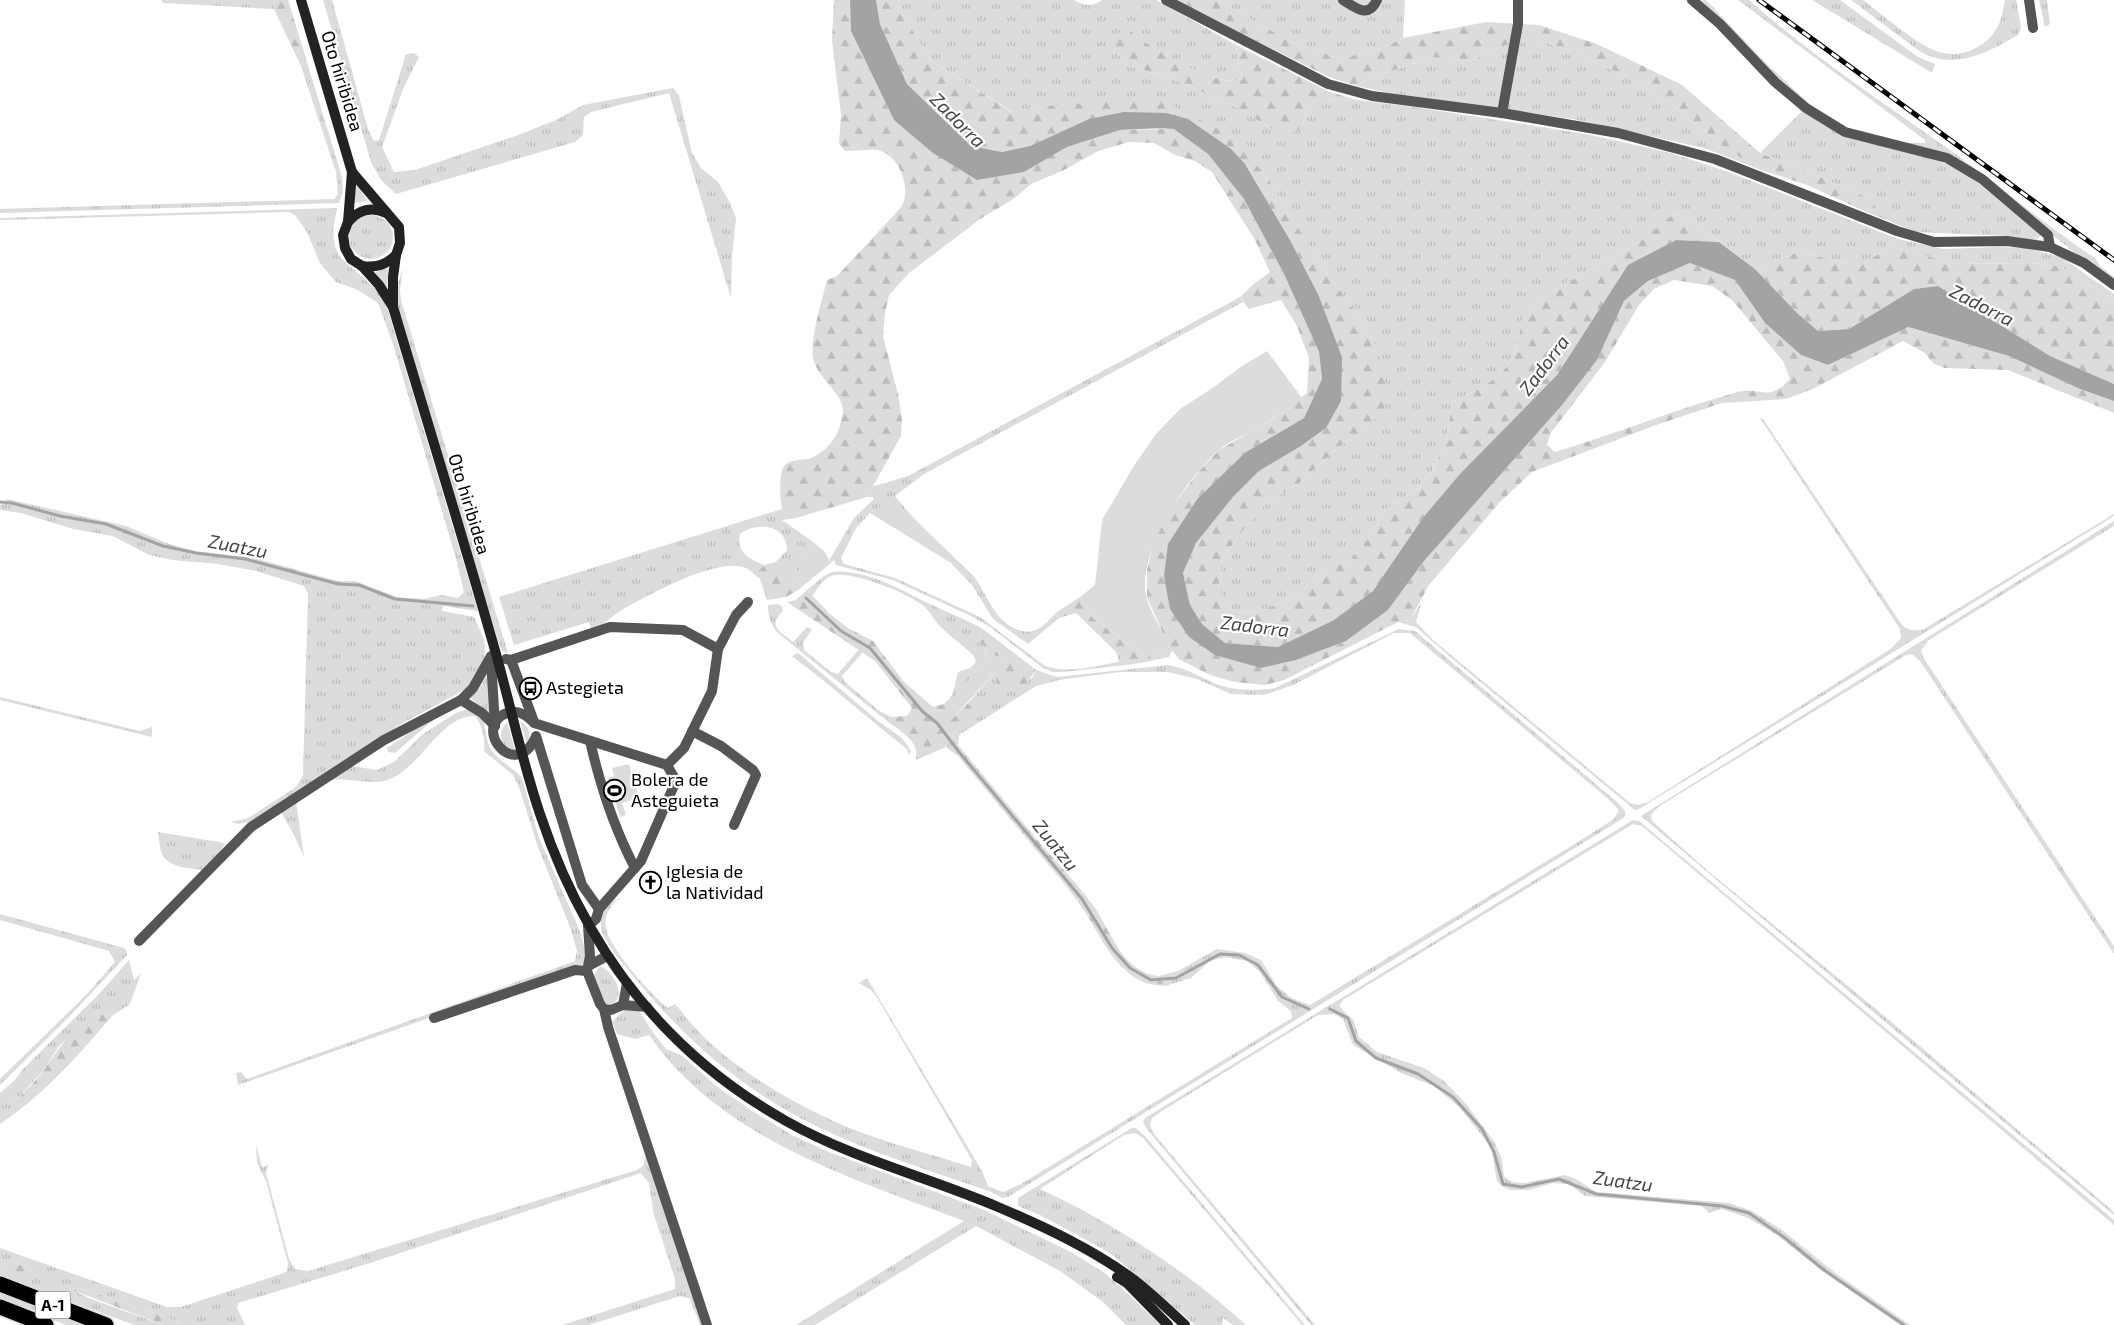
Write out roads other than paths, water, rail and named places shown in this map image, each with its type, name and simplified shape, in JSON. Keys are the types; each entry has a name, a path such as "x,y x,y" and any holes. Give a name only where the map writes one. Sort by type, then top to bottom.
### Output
{"highway":[{"name":"A-1","path":"0,1284 106,1325"},
{"name":"A-1","path":"0,1307 46,1325"}],"street":[{"name":"Oto hiribidea","path":"301,0 352,172 348,222 343,235 344,248 352,259 362,266 379,285 393,307 492,638 494,657 512,712 546,832 568,887 588,926 607,956 647,1007 699,1060 728,1084 788,1122 858,1155 998,1207 1062,1236"},
{"path":"1166,0 1328,84 1372,96 1502,113 1618,133 1715,159 1897,231 1934,242 2007,241 2050,247 2084,263 2114,285"},
{"path":"1343,0 1359,10 1365,11 1374,6 1377,0"},
{"path":"1502,113 1518,24 1518,0"},
{"path":"1692,0 1720,24 1775,82 1806,108 1845,132 1947,158 1982,179 2048,235 2050,247"},
{"path":"2029,0 2033,28"},
{"name":"Oto hiribidea","path":"352,172 394,220 401,235 393,277 393,307"},
{"path":"348,222 362,211 371,209 388,214"},
{"path":"362,266 377,267 391,260 396,255"},
{"path":"667,766 684,748 712,691 718,662 718,649 736,615 748,602"},
{"path":"494,657 511,660 610,626 683,630 718,649"},
{"path":"139,941 251,827 384,740 462,700 473,688 494,657"},
{"path":"494,657 494,735 497,745 504,752 513,755 523,754 532,747 536,738"},
{"path":"511,660 534,723 536,738 582,885 599,910"},
{"path":"462,700 482,713 495,726"},
{"path":"495,726 505,714 512,712 525,714 534,723 667,766 676,781 640,861 599,910 596,919 588,926 588,968 600,1004 604,1010 707,1325"},
{"path":"692,731 720,746 753,770 756,776 734,825"},
{"path":"590,741 595,763 619,838 635,868"},
{"path":"434,1018 575,970 588,968 607,956"},
{"path":"623,1005 627,983"},
{"path":"604,1010 618,1008 623,1005 647,1007"},
{"path":"1062,1236 1127,1283 1168,1325"},
{"path":"1062,1236 1099,1256 1134,1280 1185,1325"}],"waterway":[{"name":"Zuatzu","path":"0,502 12,503 60,516 106,524 163,546 196,553 245,559 338,584 359,585 395,599 473,606"},
{"name":"Zuatzu","path":"806,598 841,631 870,648 922,711 937,723 1082,899 1112,948 1130,968 1151,980 1176,978 1220,954 1239,955 1258,965 1282,997 1309,1009"},
{"name":"Zuatzu","path":"1330,1009 1348,1018 1356,1041 1376,1058 1418,1074 1453,1097 1482,1129 1494,1152 1503,1184 1522,1187 1559,1179 1596,1194 1722,1206 1749,1213 1785,1238 1824,1270 1904,1325"}],"railway":[{"path":"1759,0 2114,260"}],"place":[{"name":"Astegieta","path":"530,688"},
{"name":"Bolera de Asteguieta","path":"615,790"},
{"name":"Iglesia de la Natividad","path":"650,882"}],"water label":[{"name":"Zadorra","path":"958,120"},
{"name":"Zadorra","path":"1982,305"},
{"name":"Zadorra","path":"1544,365"},
{"name":"Zadorra","path":"1255,626"}]}
